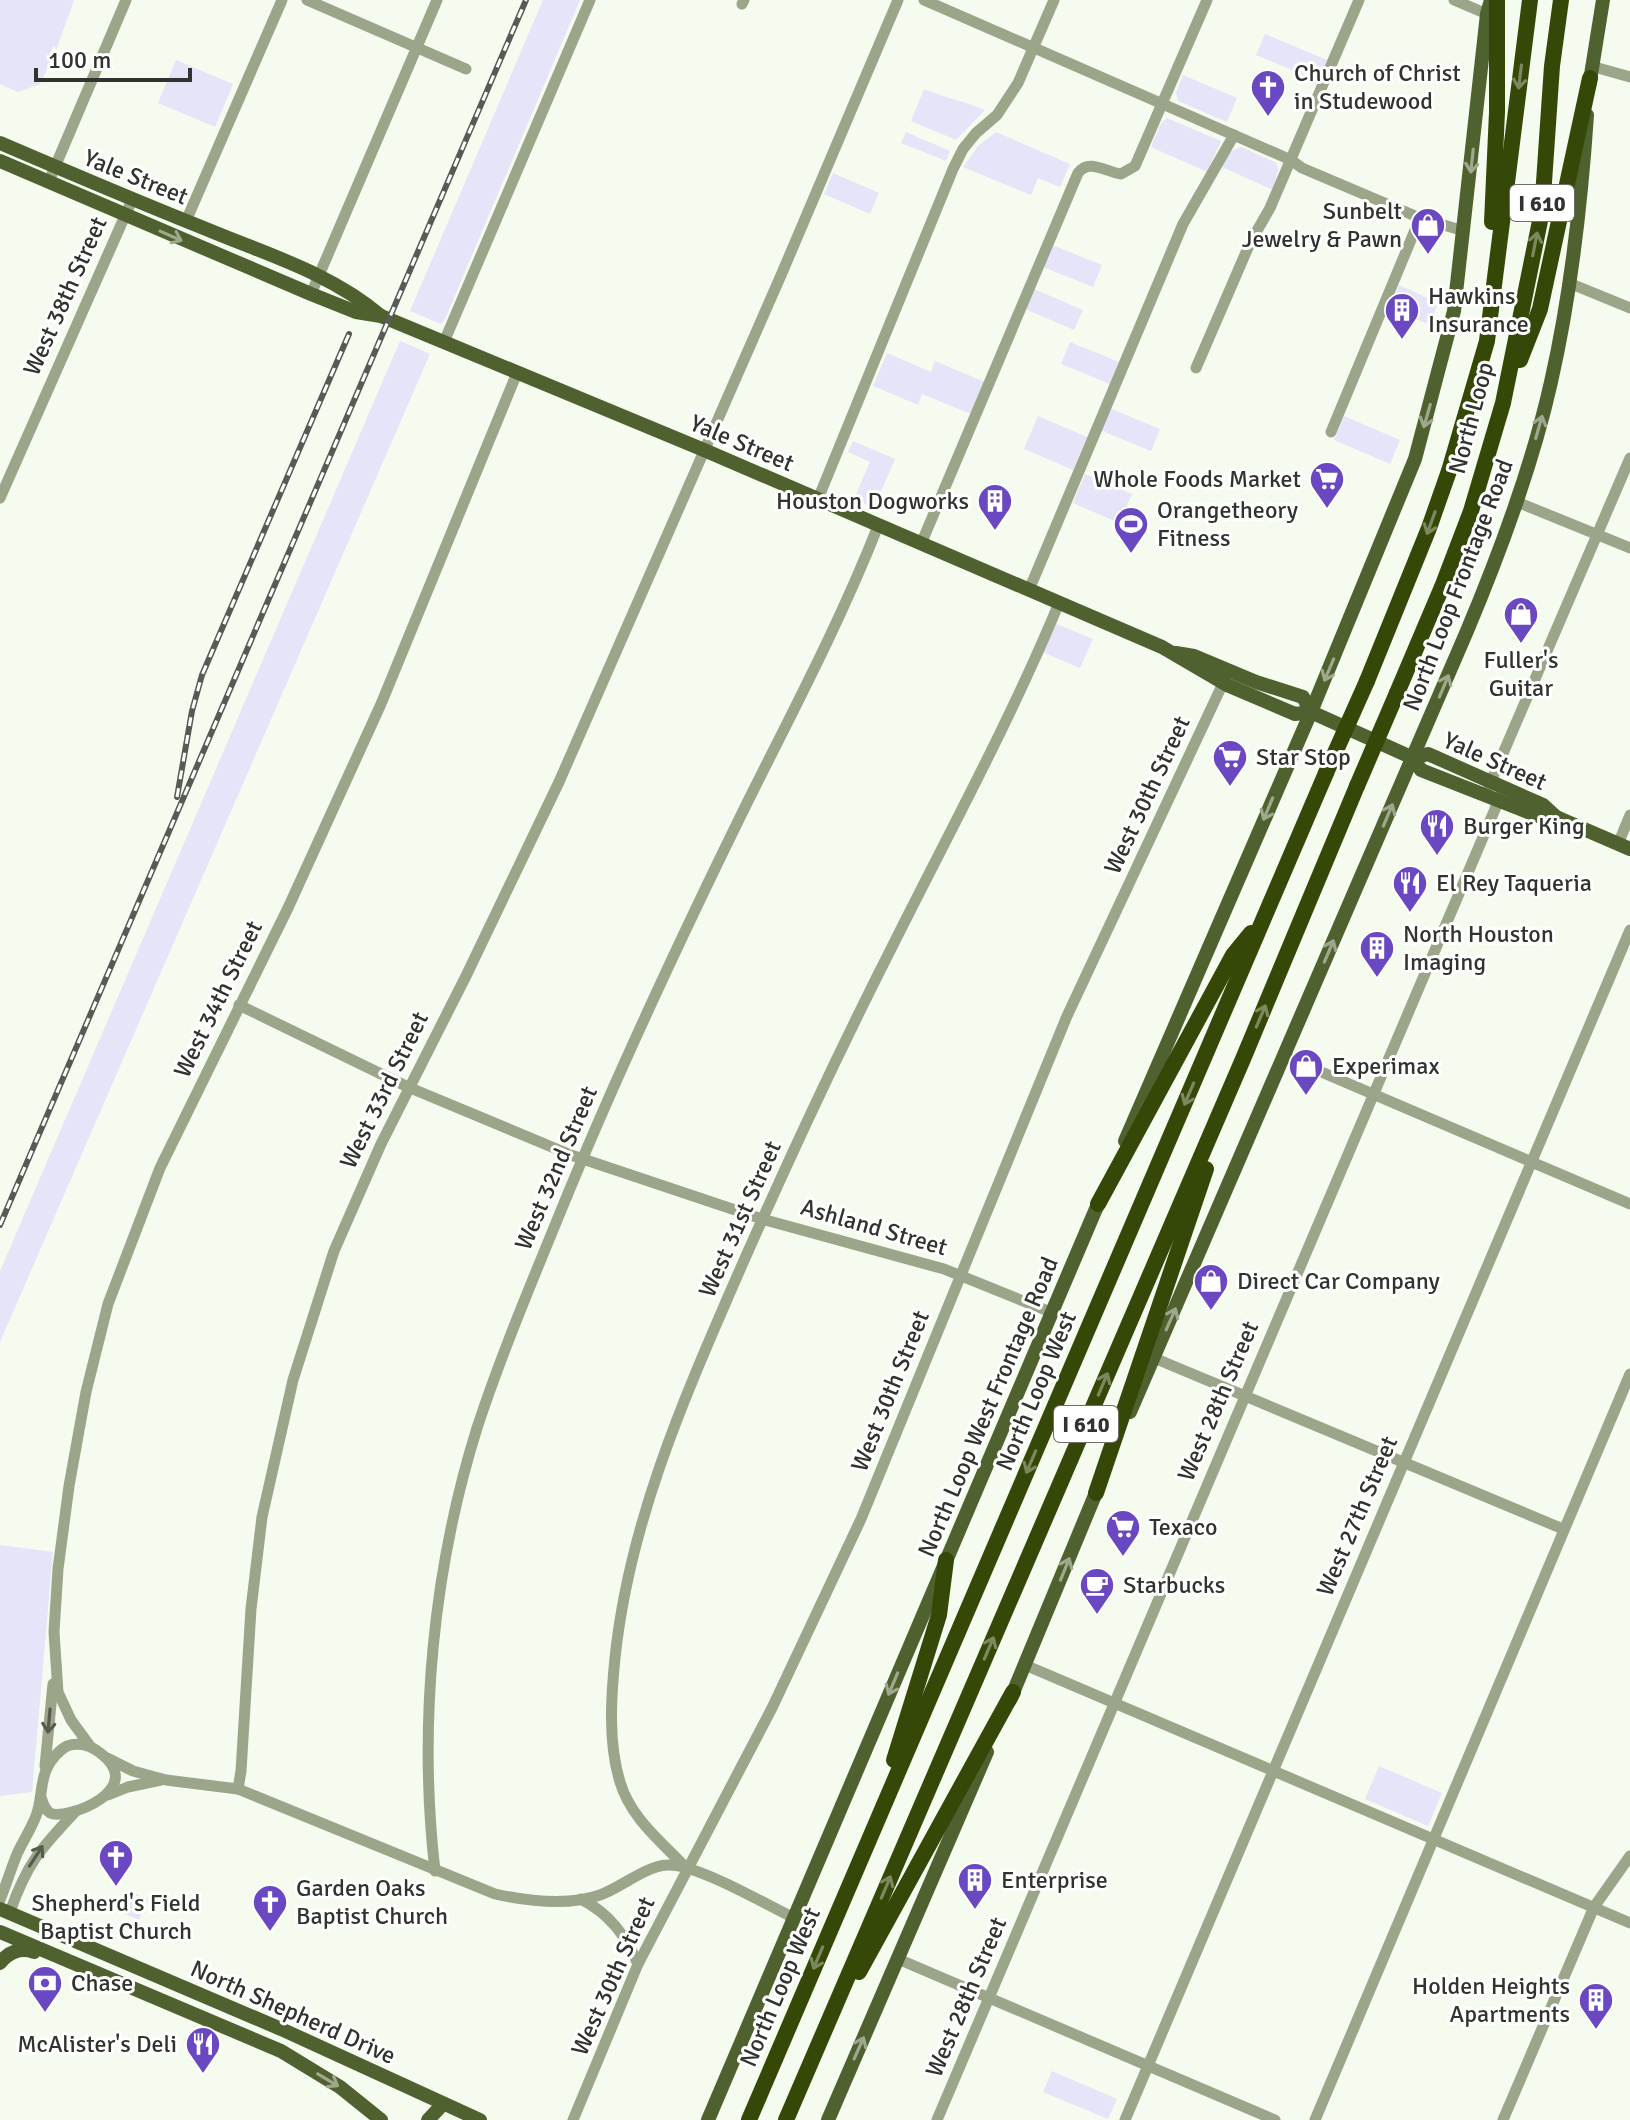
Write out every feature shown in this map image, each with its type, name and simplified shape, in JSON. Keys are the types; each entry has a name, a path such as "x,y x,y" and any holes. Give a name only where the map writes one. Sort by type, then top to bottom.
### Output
{"highway":[{"path":"1487,341 1497,112 1497,0"},
{"name":"North Loop","path":"1367,681 1429,528 1487,341 1530,0"},
{"name":"North Loop","path":"1243,1059 1466,524 1503,403 1542,211 1552,66 1561,0"},
{"path":"1503,403 1540,309 1591,72"},
{"name":"North Loop West","path":"749,2120 1367,681"},
{"path":"1098,1204 1233,955 1263,919"},
{"path":"1096,1493 1243,1059"},
{"name":"I 610","path":"786,2120 1243,1059"},
{"path":"868,1844 939,1615 946,1560"},
{"path":"811,2061 1013,1692"}],"main road":[{"name":"North Loop Frontage Road","path":"1413,758 1477,608 1517,502 1551,383 1576,237 1591,72 1603,0"},
{"path":"1311,712 1399,504 1415,459 1454,311 1489,7"},
{"name":"Yale Street","path":"0,143 125,215 256,272 356,312 381,316 704,450 1171,652 1198,670 1226,676 1295,714 1311,712 1413,758 1421,770 1495,790 1538,816 1556,817 1624,847"},
{"name":"Yale Street","path":"0,161 132,200 265,253 319,275 361,299 381,316"},
{"path":"256,272 265,253"},
{"name":"North Loop West Frontage Road","path":"708,2120 792,1917 1311,712"},
{"path":"828,2120 1413,758"},
{"path":"1,1934 5,1910"},
{"name":"North Shepherd Drive","path":"5,1910 290,2033 480,2120"},
{"name":"North Shepherd Drive","path":"1,1934 281,2051 340,2087 381,2120"},
{"path":"0,1963 5,1957 23,1950 53,1955"},
{"path":"155,1998 163,1979"},
{"path":"281,2051 290,2033"},
{"path":"428,2120 443,2104"}],"street":[{"path":"52,174 126,0"},
{"path":"186,221 282,0"},
{"path":"307,0 466,69"},
{"path":"311,294 437,0"},
{"path":"444,342 590,0"},
{"name":"West 33rd Street","path":"238,1789 262,1517 284,1415 334,1251 408,1087 548,805 898,0"},
{"path":"924,0 1291,160 1302,168 1420,218 1464,231"},
{"path":"818,499 953,169 963,149 997,115 1018,83 1054,0"},
{"path":"921,544 1078,173 1082,167 1089,166 1117,174 1125,174 1132,169 1207,0"},
{"path":"1196,368 1250,243 1270,208 1359,0"},
{"path":"1454,0 1489,7"},
{"path":"1591,72 1630,77"},
{"path":"1029,590 1183,224 1234,135"},
{"name":"West 38th Street","path":"0,498 132,200"},
{"path":"1331,432 1420,218"},
{"path":"1569,283 1630,308"},
{"name":"West 34th Street","path":"45,1771 55,1671 58,1569 67,1499 86,1392 108,1304 160,1168 288,908 381,704 517,373"},
{"name":"West 28th Street","path":"937,2120 1373,1094 1630,458"},
{"path":"1517,502 1630,548"},
{"name":"West 32nd Street","path":"435,1871 429,1751 437,1617 463,1478 492,1386 582,1159 670,964 831,634 878,526"},
{"name":"West 31st Street","path":"687,1869 634,1812 620,1784 612,1718 617,1639 637,1539 664,1451 762,1219 893,944 985,764 1059,603"},
{"name":"West 30th Street","path":"573,2120 638,1964 772,1708 861,1519 1067,1016 1226,676"},
{"path":"1624,847 1630,815"},
{"name":"West 27th Street","path":"1125,2120 1630,930"},
{"name":"Ashland Street","path":"239,1005 408,1087 582,1159 762,1219 960,1275 1053,1313"},
{"path":"1284,1056 1630,1204"},
{"path":"1154,1358 1563,1529"},
{"path":"1315,2120 1630,1374"},
{"path":"1025,1665 1630,1923"},
{"name":"West 34th Street","path":"55,1671 63,1706 90,1746"},
{"path":"0,1900 37,1815 45,1771 58,1752 67,1746 90,1746 133,1771 166,1780 238,1789 479,1889 518,1899 599,1896 658,1867 670,1865 687,1869 792,1917"},
{"path":"105,1796 115,1781 116,1772 107,1758"},
{"path":"41,1797 44,1807 54,1814 78,1809 128,1787 166,1780"},
{"path":"5,1910 42,1845 78,1809"},
{"path":"1503,2120 1594,1907 1630,1856"},
{"path":"581,1899 595,1906 613,1922 629,1943 638,1964"},
{"path":"898,1959 1275,2120"}],"shaded area":[{"path":"0,0 74,0 54,56 40,84 18,92 0,84"},
{"path":"543,0 580,0 441,324 410,311"},
{"path":"1265,34 1327,60 1318,81 1256,55"},
{"path":"176,60 233,84 215,127 158,103"},
{"path":"1183,75 1237,98 1227,122 1178,101 1176,93"},
{"path":"924,89 985,110 956,140 911,121"},
{"path":"1167,118 1221,141 1207,172 1151,147 1160,125"},
{"path":"906,132 950,151 946,161 901,143"},
{"path":"996,132 1070,164 1060,187 1038,178 1031,195 963,167 978,146"},
{"path":"1241,147 1277,163 1273,190 1222,167 1231,151"},
{"path":"833,173 879,193 870,214 824,194"},
{"path":"1052,245 1102,265 1093,287 1043,267"},
{"path":"1399,285 1438,303 1430,325 1390,308"},
{"path":"1034,289 1083,310 1074,330 1025,309"},
{"path":"400,341 430,354 0,1342 0,1271"},
{"path":"1070,342 1119,362 1110,384 1061,364"},
{"path":"887,353 931,372 935,361 985,382 971,414 922,394 918,405 873,386"},
{"path":"1109,408 1160,429 1151,451 1100,430"},
{"path":"1038,416 1087,437 1073,470 1024,449"},
{"path":"1344,416 1400,440 1390,464 1334,440"},
{"path":"853,441 895,459 874,508 854,499 870,462 848,452"},
{"path":"1085,474 1132,494 1119,523 1073,503"},
{"path":"1057,624 1093,639 1080,668 1042,652"},
{"path":"0,1545 53,1552 32,1792 0,1796"},
{"path":"1379,1766 1442,1793 1428,1826 1365,1799"},
{"path":"128,1891 148,1899 139,1920 120,1912"},
{"path":"1052,2071 1117,2099 1108,2119 1043,2092"}],"railway":[{"path":"0,1225 526,0"},
{"path":"177,797 192,711 202,675 349,334"}],"place":[{"name":"Church of Christ in Studewood","path":"1268,118"},
{"name":"Sunbelt Jewelry & Pawn","path":"1428,256"},
{"name":"Hawkins Insurance","path":"1402,341"},
{"name":"Whole Foods Market","path":"1327,510"},
{"name":"Houston Dogworks","path":"995,532"},
{"name":"Orangetheory Fitness","path":"1131,555"},
{"name":"Fuller's Guitar","path":"1521,645"},
{"name":"Star Stop","path":"1230,788"},
{"name":"Burger King","path":"1437,857"},
{"name":"El Rey Taqueria","path":"1410,914"},
{"name":"North Houston Imaging","path":"1377,979"},
{"name":"Experimax","path":"1306,1097"},
{"name":"Direct Car Company","path":"1211,1312"},
{"name":"Texaco","path":"1123,1558"},
{"name":"Starbucks","path":"1097,1616"},
{"name":"Shepherd's Field Baptist Church","path":"116,1888"},
{"name":"Enterprise","path":"975,1911"},
{"name":"Garden Oaks Baptist Church","path":"270,1933"},
{"name":"Chase","path":"45,2014"},
{"name":"Holden Heights Apartments","path":"1596,2031"},
{"name":"McAlister's Deli","path":"203,2075"}]}
